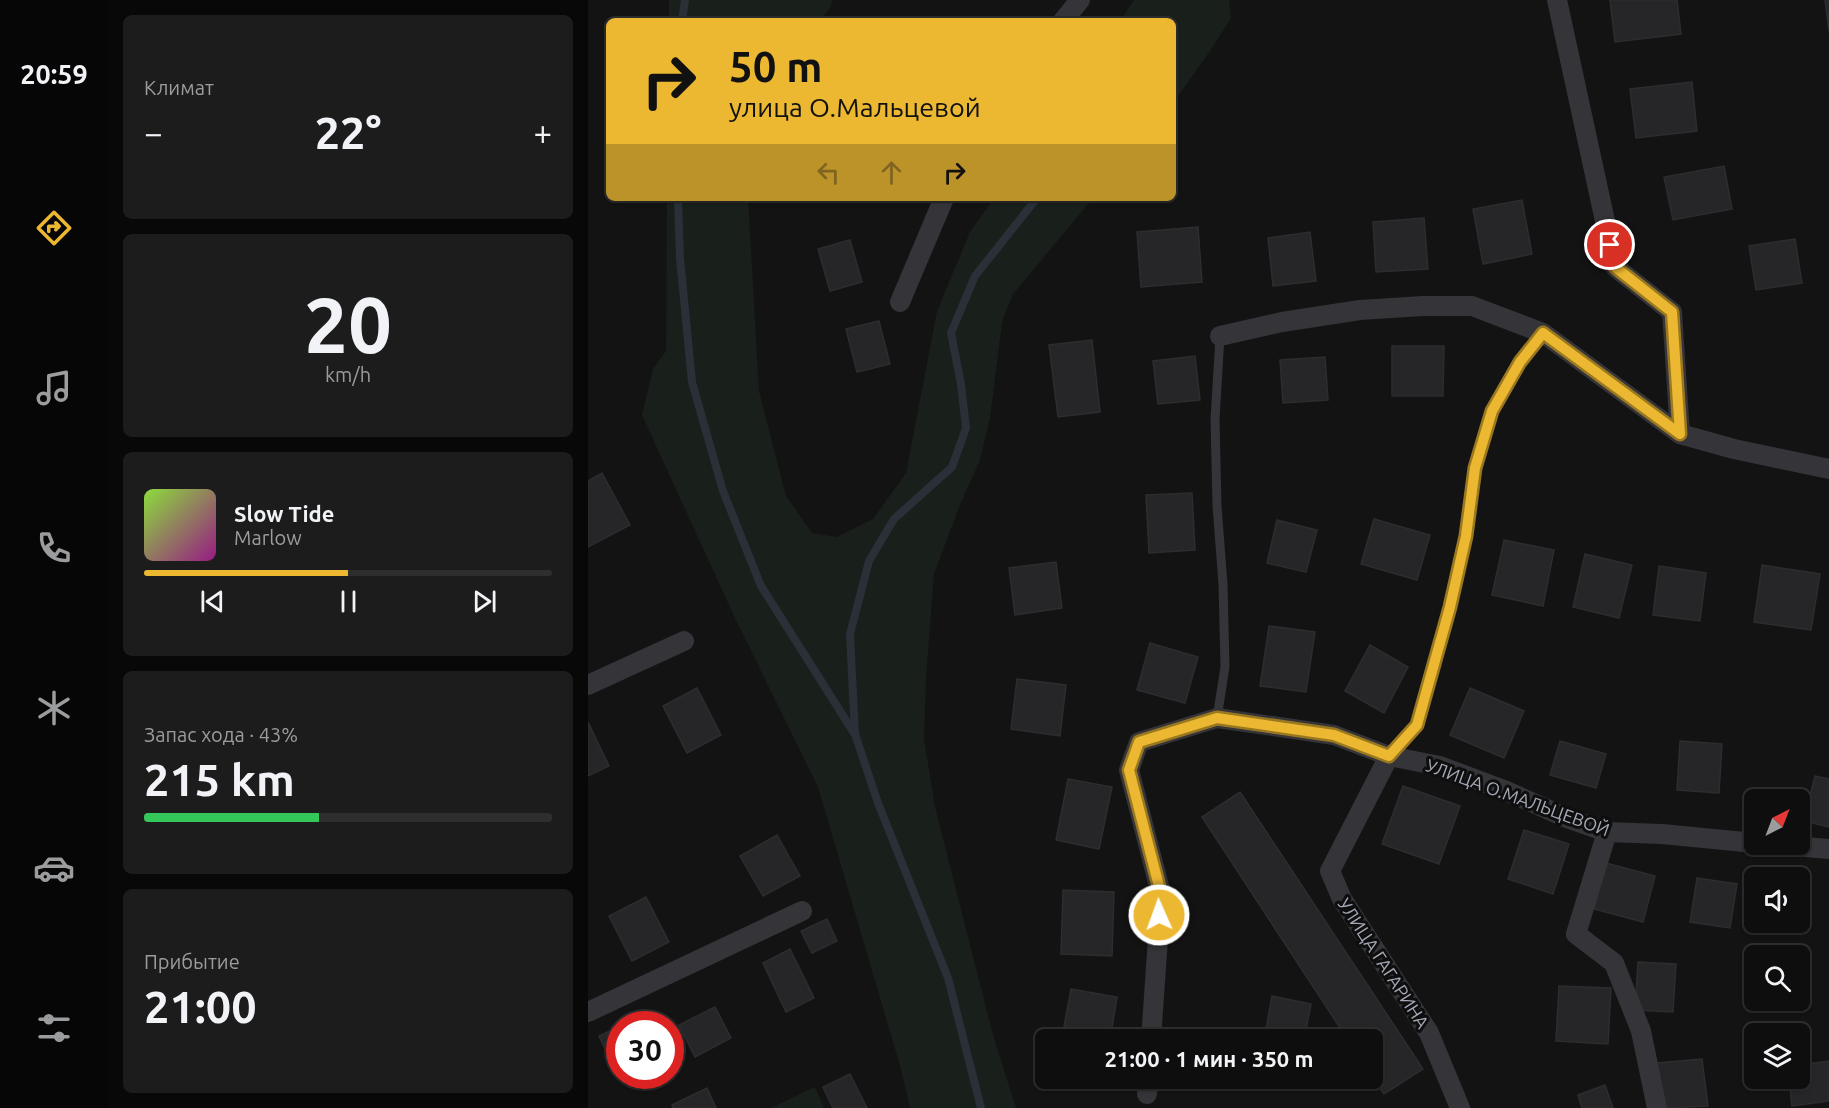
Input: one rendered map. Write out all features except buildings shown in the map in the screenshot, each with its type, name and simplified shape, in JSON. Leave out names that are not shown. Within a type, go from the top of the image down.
[{"type":"street","points":[[1065,18],[1080,0]]},
{"type":"street","points":[[1557,0],[1615,267],[1672,312],[1680,434]]},
{"type":"street","points":[[900,302],[943,201]]},
{"type":"street","points":[[1220,336],[1282,322],[1360,310],[1472,306],[1543,333],[1680,434],[1734,449],[1829,469]]},
{"type":"street","points":[[588,685],[684,641]]},
{"type":"street","name":"УЛИЦА О.МАЛЬЦЕВОЙ","points":[[1152,1029],[1161,894],[1129,770],[1139,742],[1217,718],[1334,735],[1389,756],[1440,766],[1607,832],[1662,834],[1744,842]]},
{"type":"street","name":"УЛИЦА ГАГАРИНА","points":[[1389,756],[1330,871],[1342,899],[1430,1033],[1460,1108]]},
{"type":"street","points":[[1607,832],[1576,934],[1614,963],[1641,1031],[1657,1108]]},
{"type":"street","points":[[1810,847],[1829,849]]},
{"type":"street","points":[[588,1012],[802,911]]},
{"type":"lane","points":[[1389,756],[1417,725],[1450,607],[1466,536],[1475,468],[1492,411],[1520,362],[1543,333]]},
{"type":"lane","points":[[1217,718],[1225,666],[1215,419],[1220,336]]},
{"type":"shaded area","points":[[669,0],[833,0],[822,18],[669,18]]},
{"type":"shaded area","points":[[1134,0],[1229,0],[1231,18],[1176,99],[1176,18],[1122,18]]},
{"type":"shaded area","points":[[667,201],[748,201],[759,391],[786,496],[812,533],[837,537],[873,519],[906,473],[937,311],[970,232],[992,201],[1090,201],[1013,294],[1002,322],[990,418],[980,460],[959,507],[934,574],[924,739],[935,807],[993,1035],[1016,1108],[910,1108],[901,1069],[818,787],[734,616],[642,415],[653,369],[666,351]]},
{"type":"shaded area","points":[[815,1087],[824,1108],[771,1108]]},
{"type":"waterway","points":[[682,18],[685,0]]},
{"type":"waterway","points":[[678,201],[680,258],[692,382],[723,491],[761,586],[854,733]]},
{"type":"waterway","points":[[981,1108],[948,978],[878,803],[855,734],[850,634],[869,561],[894,519],[952,467],[966,428],[961,384],[951,333],[975,276],[1035,201]]},
{"type":"route","points":[[1159,915],[1161,894],[1129,770],[1139,742],[1217,718],[1334,735],[1389,756],[1417,725],[1450,607],[1466,536],[1475,468],[1492,411],[1520,362],[1543,333],[1680,434],[1672,312],[1615,267],[1610,245]]}]
